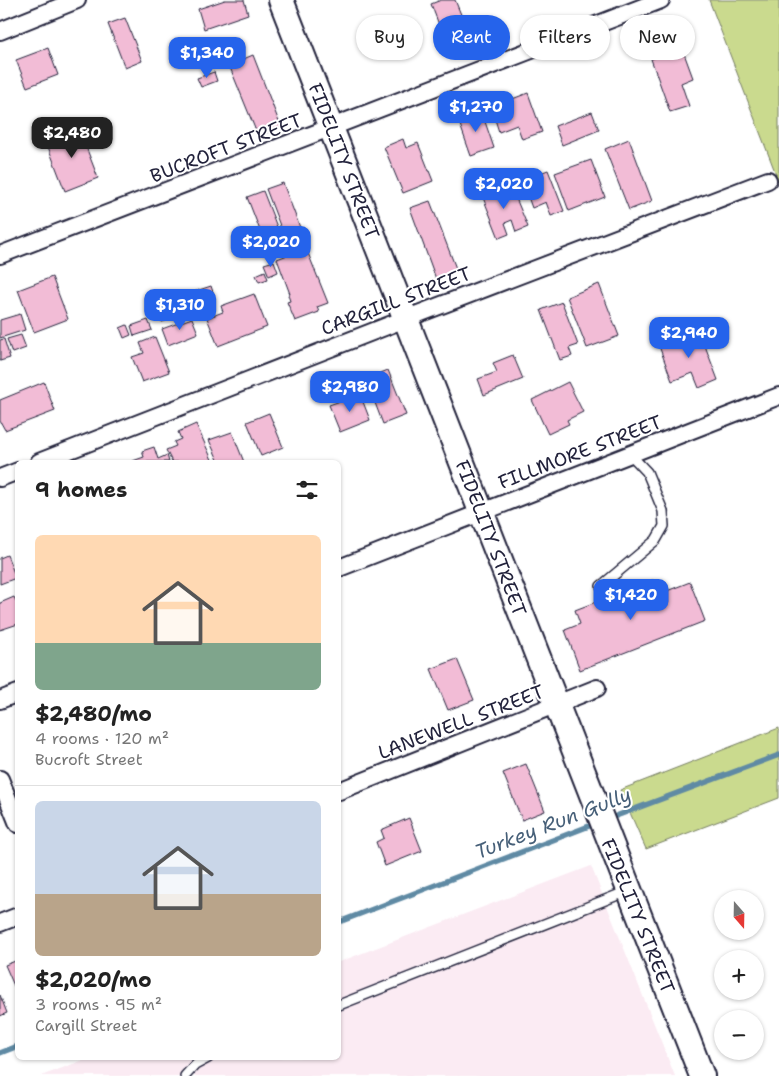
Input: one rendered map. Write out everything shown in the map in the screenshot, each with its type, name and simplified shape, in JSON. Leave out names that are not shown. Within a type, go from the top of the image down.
[{"type":"main road","name":"FIDELITY STREET","points":[[281,0],[578,764],[702,1076]]},
{"type":"street","points":[[0,31],[77,0]]},
{"type":"street","name":"BUCROFT STREET","points":[[0,255],[661,0]]},
{"type":"street","name":"CARGILL STREET","points":[[43,460],[768,180]]},
{"type":"street","name":"FILLMORE STREET","points":[[341,567],[779,396]]},
{"type":"street","points":[[0,478],[15,472]]},
{"type":"street","name":"LANEWELL STREET","points":[[341,790],[598,688]]},
{"type":"street","points":[[0,700],[15,694]]},
{"type":"street","points":[[0,779],[15,816]]},
{"type":"street","points":[[0,923],[15,917]]},
{"type":"lane","points":[[601,586],[656,540],[664,526],[663,511],[647,472],[630,454]]},
{"type":"lane","points":[[341,1004],[625,884]]},
{"type":"lane","points":[[185,1076],[195,1065],[204,1060]]},
{"type":"shaded area","points":[[591,866],[675,1076],[41,1076],[84,1060],[341,1060],[341,961]]},
{"type":"green space","points":[[709,0],[779,0],[779,182]]},
{"type":"green space","points":[[779,728],[779,798],[646,849],[620,790]]},
{"type":"building","points":[[225,0],[244,0],[248,14],[204,29],[198,9]]},
{"type":"building","points":[[441,0],[455,0],[461,15],[435,15],[431,4]]},
{"type":"building","points":[[125,18],[142,61],[125,68],[108,24]]},
{"type":"building","points":[[48,48],[58,75],[27,87],[16,60]]},
{"type":"building","points":[[253,55],[281,127],[258,136],[229,65]]},
{"type":"building","points":[[651,60],[686,60],[693,78],[681,83],[689,106],[670,112]]},
{"type":"building","points":[[214,72],[217,81],[201,87],[197,78]]},
{"type":"building","points":[[528,93],[542,132],[522,139],[517,125],[499,132],[493,113],[509,107],[507,101]]},
{"type":"building","points":[[481,110],[494,148],[471,156],[458,119]]},
{"type":"building","points":[[592,112],[599,130],[562,145],[555,126]]},
{"type":"building","points":[[78,126],[98,178],[65,191],[45,139]]},
{"type":"building","points":[[403,139],[406,148],[418,143],[433,181],[403,193],[384,147]]},
{"type":"building","points":[[629,139],[652,201],[629,210],[605,149]]},
{"type":"building","points":[[591,160],[605,197],[569,211],[555,173]]},
{"type":"building","points":[[548,170],[564,211],[551,216],[546,202],[532,208],[522,180]]},
{"type":"building","points":[[283,183],[304,238],[287,244],[266,189]]},
{"type":"building","points":[[510,184],[528,227],[516,232],[512,220],[505,223],[509,234],[499,238],[482,195]]},
{"type":"building","points":[[263,191],[284,245],[268,251],[247,197]]},
{"type":"building","points":[[430,201],[457,271],[436,279],[410,208]]},
{"type":"building","points":[[306,248],[328,303],[317,307],[319,312],[295,321],[287,302],[290,301],[288,295],[290,294],[277,259]]},
{"type":"building","points":[[274,261],[278,272],[269,276],[264,264]]},
{"type":"building","points":[[265,271],[268,279],[259,282],[256,275]]},
{"type":"building","points":[[52,277],[68,319],[34,332],[18,290]]},
{"type":"building","points":[[599,284],[619,336],[587,348],[567,297]]},
{"type":"building","points":[[211,286],[214,295],[200,301],[196,291]]},
{"type":"building","points":[[254,294],[267,327],[218,346],[207,318],[223,312],[221,306]]},
{"type":"building","points":[[562,302],[578,345],[569,348],[572,356],[560,360],[541,310]]},
{"type":"building","points":[[176,308],[179,316],[162,322],[159,314]]},
{"type":"building","points":[[20,314],[25,330],[0,338],[0,320]]},
{"type":"building","points":[[192,318],[198,333],[168,345],[162,329]]},
{"type":"building","points":[[148,320],[152,330],[134,336],[131,326]]},
{"type":"building","points":[[127,325],[131,335],[124,338],[120,328]]},
{"type":"building","points":[[699,330],[718,380],[699,388],[693,373],[672,381],[659,346]]},
{"type":"building","points":[[21,335],[26,348],[12,353],[7,339]]},
{"type":"building","points":[[155,337],[169,372],[142,382],[132,357],[144,353],[140,343]]},
{"type":"building","points":[[4,339],[10,358],[0,361],[0,340]]},
{"type":"building","points":[[513,355],[523,379],[484,395],[478,379],[497,372],[493,363]]},
{"type":"building","points":[[388,370],[406,415],[383,424],[366,379]]},
{"type":"building","points":[[44,382],[55,411],[5,430],[0,421],[0,400]]},
{"type":"building","points":[[568,382],[583,412],[567,420],[569,424],[548,434],[532,400]]},
{"type":"building","points":[[360,394],[370,420],[340,432],[329,405]]},
{"type":"building","points":[[269,413],[283,447],[261,456],[247,422]]},
{"type":"building","points":[[196,424],[212,460],[171,460],[166,450],[176,446],[174,442],[181,439],[178,432]]},
{"type":"building","points":[[232,432],[243,460],[218,460],[209,440]]},
{"type":"building","points":[[154,447],[158,459],[167,455],[168,460],[136,460],[144,457],[142,451]]},
{"type":"building","points":[[7,555],[15,578],[0,584],[0,558]]},
{"type":"building","points":[[653,580],[659,594],[690,582],[705,621],[580,670],[565,630],[580,624],[575,610]]},
{"type":"building","points":[[14,597],[15,599],[15,625],[0,630],[0,603]]},
{"type":"building","points":[[457,659],[474,700],[448,710],[431,669]]},
{"type":"building","points":[[526,764],[545,811],[522,820],[503,773]]},
{"type":"building","points":[[409,818],[422,851],[385,866],[376,842],[384,838],[381,830]]},
{"type":"building","points":[[15,961],[15,988],[5,965]]},
{"type":"building","points":[[0,995],[7,1013],[0,1016]]},
{"type":"waterway","name":"Turkey Run Gully","points":[[608,819],[779,755]]},
{"type":"waterway","name":"Turkey Run Gully","points":[[341,921],[597,823]]},
{"type":"waterway","name":"Turkey Run Gully","points":[[0,1053],[15,1047]]}]
